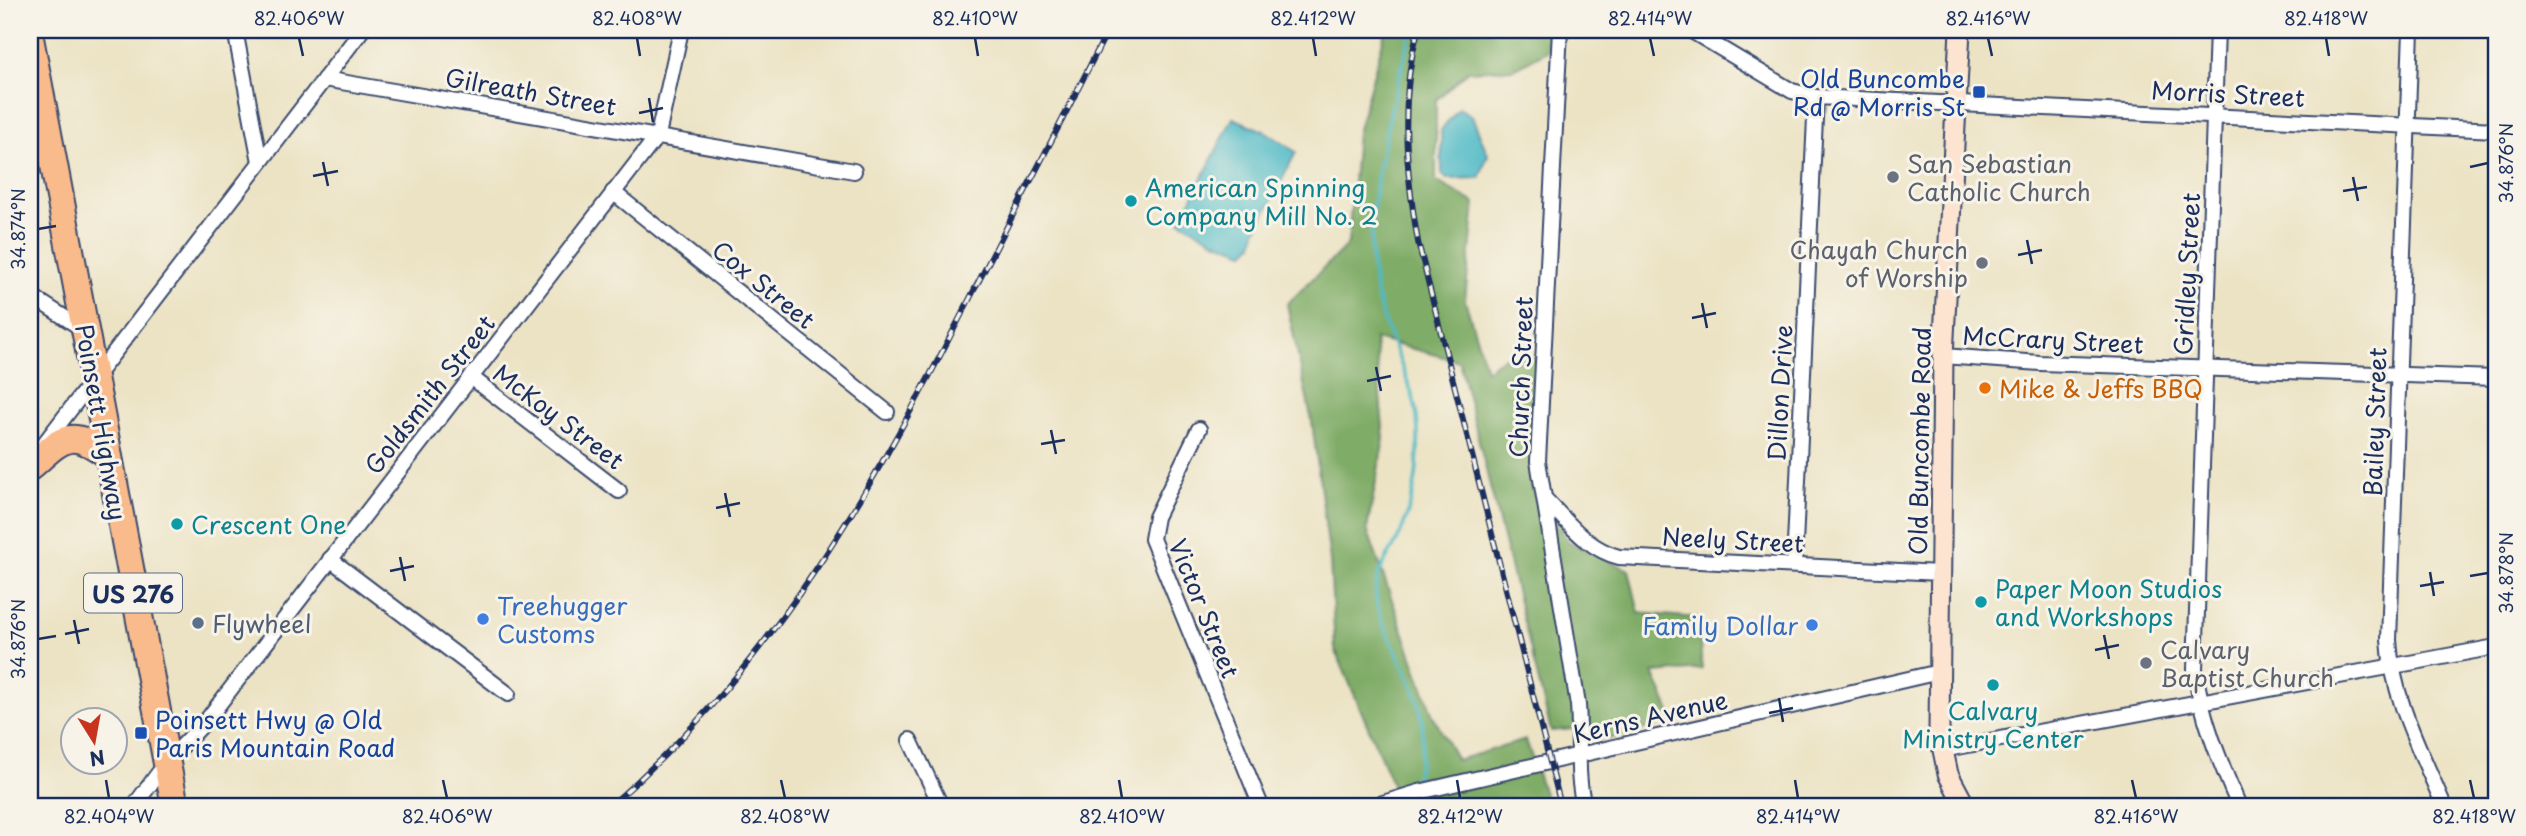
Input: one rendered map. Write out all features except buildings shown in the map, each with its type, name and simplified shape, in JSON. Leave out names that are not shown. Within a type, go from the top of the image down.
[{"type":"highway","name":"Poinsett Highway","points":[[30,38],[175,806]]},
{"type":"highway","points":[[30,465],[58,441],[70,436],[91,442],[108,455]]},
{"type":"street","points":[[235,30],[260,162]]},
{"type":"street","points":[[30,465],[362,30]]},
{"type":"street","name":"Goldsmith Street","points":[[134,806],[166,763],[206,721],[658,135],[681,30]]},
{"type":"street","name":"Church Street","points":[[1560,30],[1538,439],[1548,533],[1578,705],[1576,774],[1584,806]]},
{"type":"street","name":"Morris Street","points":[[1690,30],[1792,91],[1816,97],[2496,130]]},
{"type":"street","name":"Old Buncombe Road","points":[[1960,30],[1943,356],[1939,672],[1941,750],[1948,774],[1965,806]]},
{"type":"street","name":"Gridley Street","points":[[2217,30],[2216,115],[2194,631],[2195,669],[2201,702],[2239,806]]},
{"type":"street","name":"Bailey Street","points":[[2411,30],[2390,667],[2444,806]]},
{"type":"street","name":"Gilreath Street","points":[[324,79],[854,171]]},
{"type":"street","name":"Dillon Drive","points":[[1794,565],[1816,97]]},
{"type":"street","name":"Cox Street","points":[[613,192],[887,412]]},
{"type":"street","points":[[30,295],[86,331]]},
{"type":"street","name":"McCrary Street","points":[[1943,356],[2039,363],[2496,377]]},
{"type":"street","name":"McKoy Street","points":[[471,377],[619,491]]},
{"type":"street","name":"Victor Street","points":[[1199,429],[1156,517],[1152,539],[1261,806]]},
{"type":"street","name":"Neely Street","points":[[1546,500],[1585,540],[1606,554],[1940,573]]},
{"type":"street","points":[[330,559],[508,694]]},
{"type":"street","points":[[1941,750],[2496,648]]},
{"type":"street","name":"Kerns Avenue","points":[[1373,806],[1939,672]]},
{"type":"street","points":[[910,740],[941,806]]},
{"type":"green space","points":[[1386,30],[1548,30],[1547,51],[1514,69],[1468,71],[1436,100],[1436,181],[1475,203],[1465,300],[1486,370],[1505,357],[1538,357],[1532,490],[1569,542],[1629,570],[1639,613],[1698,618],[1702,669],[1653,673],[1674,721],[1605,740],[1585,728],[1551,731],[1459,361],[1375,339],[1384,439],[1367,529],[1433,716],[1457,760],[1526,740],[1548,806],[1397,806],[1391,781],[1335,649],[1330,561],[1312,422],[1287,304],[1348,244],[1357,133]]},
{"type":"water","points":[[1459,108],[1472,116],[1488,155],[1479,178],[1447,179],[1442,174],[1441,130]]},
{"type":"water","points":[[1233,118],[1266,132],[1296,152],[1256,231],[1253,244],[1245,252],[1215,241],[1180,221]]},
{"type":"waterway","points":[[1411,30],[1377,177],[1371,236],[1372,265],[1378,299],[1413,397],[1417,422],[1418,457],[1412,499],[1401,532],[1381,570],[1376,586],[1382,621],[1410,681],[1420,710],[1423,741],[1415,781]]},
{"type":"waterway","points":[[1420,799],[1424,806]]},
{"type":"railway","points":[[610,806],[669,751],[722,694],[770,634],[814,572],[855,508],[931,373],[1108,30]]},
{"type":"railway","points":[[1418,30],[1406,109],[1410,189],[1418,242],[1561,806]]},
{"type":"place","name":"Old Buncombe Rd @ Morris St","points":[[1979,92]]},
{"type":"place","name":"San Sebastian Catholic Church","points":[[1893,177]]},
{"type":"place","name":"American Spinning Company Mill No. 2","points":[[1131,201]]},
{"type":"place","name":"Chayah Church of Worship","points":[[1982,263]]},
{"type":"place","name":"Mike & Jeffs BBQ","points":[[1985,388]]},
{"type":"place","name":"Crescent One","points":[[177,524]]},
{"type":"place","name":"Paper Moon Studios and Workshops","points":[[1981,602]]},
{"type":"place","name":"Treehugger Customs","points":[[483,619]]},
{"type":"place","name":"Flywheel","points":[[198,623]]},
{"type":"place","name":"Family Dollar","points":[[1812,625]]},
{"type":"place","name":"Calvary Baptist Church","points":[[2146,663]]},
{"type":"place","name":"Calvary Ministry Center","points":[[1993,685]]},
{"type":"place","name":"Poinsett Hwy @ Old Paris Mountain Road","points":[[141,733]]}]
